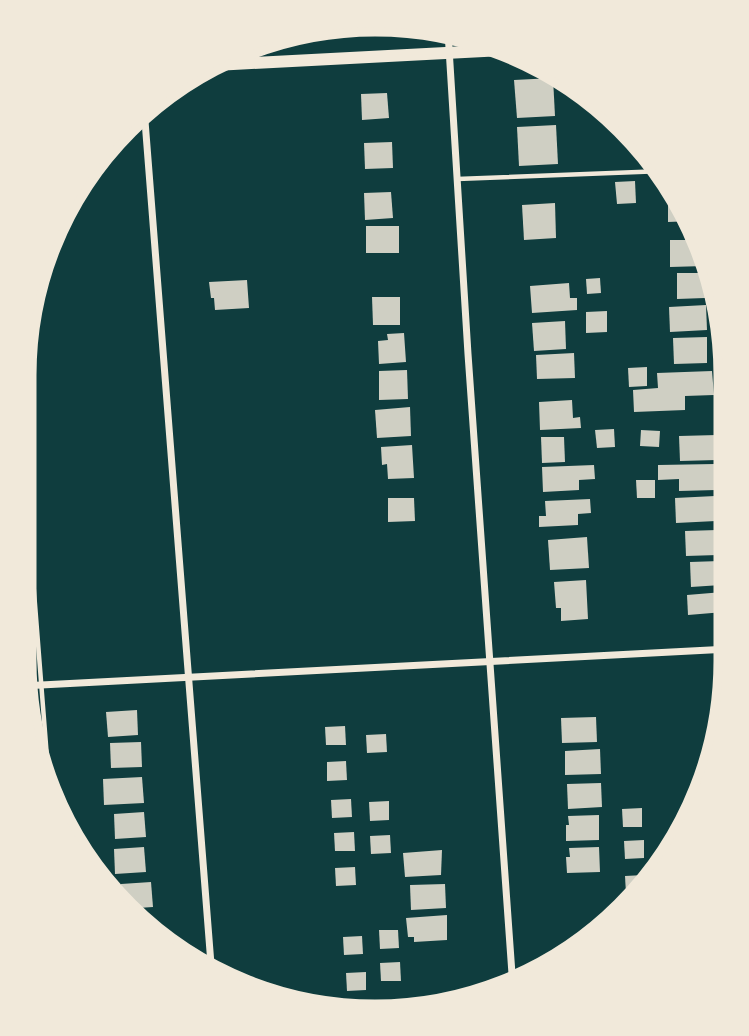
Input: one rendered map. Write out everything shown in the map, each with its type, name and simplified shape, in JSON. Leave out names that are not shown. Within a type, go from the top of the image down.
[{"type":"street","points":[[449,40],[512,975]]},
{"type":"street","points":[[229,64],[487,51]]},
{"type":"street","points":[[145,120],[211,963]]},
{"type":"street","points":[[32,686],[718,650]]},
{"type":"lane","points":[[457,179],[651,172]]},
{"type":"lane","points":[[32,554],[48,766]]},
{"type":"building","points":[[548,78],[553,82],[555,116],[517,118],[514,80]]},
{"type":"building","points":[[387,93],[389,118],[362,120],[361,94]]},
{"type":"building","points":[[556,125],[558,164],[519,166],[517,127]]},
{"type":"building","points":[[392,142],[393,168],[365,169],[364,143]]},
{"type":"building","points":[[635,181],[636,203],[617,204],[615,182]]},
{"type":"building","points":[[391,192],[393,218],[365,220],[364,193]]},
{"type":"building","points":[[668,197],[681,221],[668,222]]},
{"type":"building","points":[[555,203],[556,238],[524,240],[522,205]]},
{"type":"building","points":[[366,226],[399,226],[399,253],[366,253]]},
{"type":"building","points":[[670,240],[690,240],[700,266],[670,267]]},
{"type":"building","points":[[677,273],[702,273],[705,298],[677,299]]},
{"type":"building","points":[[600,278],[601,293],[587,294],[586,279]]},
{"type":"building","points":[[247,280],[249,308],[215,310],[209,282]]},
{"type":"building","points":[[569,283],[570,298],[577,298],[577,310],[532,313],[530,286]]},
{"type":"building","points":[[372,297],[400,297],[400,325],[373,325]]},
{"type":"building","points":[[706,305],[707,330],[670,332],[669,307]]},
{"type":"building","points":[[607,311],[607,332],[586,333],[586,312]]},
{"type":"building","points":[[565,321],[566,349],[534,351],[532,323]]},
{"type":"building","points":[[404,333],[406,362],[379,364],[378,341],[388,340],[387,334]]},
{"type":"building","points":[[707,337],[707,363],[674,364],[673,338]]},
{"type":"building","points":[[574,353],[575,378],[537,379],[536,355]]},
{"type":"building","points":[[647,367],[647,386],[629,387],[628,368]]},
{"type":"building","points":[[407,370],[408,399],[379,400],[379,371]]},
{"type":"building","points":[[712,371],[714,395],[685,396],[685,410],[634,412],[633,390],[658,388],[657,373]]},
{"type":"building","points":[[572,400],[573,418],[580,417],[581,428],[540,430],[539,402]]},
{"type":"building","points":[[410,407],[411,436],[377,438],[375,410]]},
{"type":"building","points":[[614,429],[615,447],[597,448],[595,430]]},
{"type":"building","points":[[641,430],[660,431],[659,447],[640,446]]},
{"type":"building","points":[[717,435],[717,460],[680,461],[679,436]]},
{"type":"building","points":[[541,437],[564,437],[565,462],[542,463]]},
{"type":"building","points":[[412,445],[414,478],[388,479],[387,464],[382,465],[381,447]]},
{"type":"building","points":[[715,464],[716,490],[679,491],[679,479],[658,480],[658,465]]},
{"type":"building","points":[[594,465],[595,479],[579,480],[579,490],[543,492],[542,467]]},
{"type":"building","points":[[636,480],[655,480],[655,498],[637,498]]},
{"type":"building","points":[[715,496],[716,521],[676,523],[675,498]]},
{"type":"building","points":[[388,498],[414,498],[415,521],[388,522]]},
{"type":"building","points":[[590,499],[591,513],[578,514],[578,525],[539,527],[539,516],[546,516],[545,501]]},
{"type":"building","points":[[717,530],[718,555],[686,556],[685,531]]},
{"type":"building","points":[[587,537],[589,568],[550,570],[548,540]]},
{"type":"building","points":[[718,561],[718,585],[691,587],[690,562]]},
{"type":"building","points":[[586,580],[588,619],[561,621],[561,608],[556,608],[554,582]]},
{"type":"building","points":[[718,592],[718,612],[688,615],[687,595]]},
{"type":"building","points":[[137,710],[138,735],[108,737],[106,712]]},
{"type":"building","points":[[596,717],[597,742],[562,743],[561,718]]},
{"type":"building","points":[[345,726],[346,745],[326,745],[325,727]]},
{"type":"building","points":[[386,734],[387,752],[367,753],[366,735]]},
{"type":"building","points":[[141,742],[142,767],[111,768],[110,743]]},
{"type":"building","points":[[600,749],[601,774],[565,775],[565,751]]},
{"type":"building","points":[[346,761],[347,780],[327,781],[327,762]]},
{"type":"building","points":[[142,777],[144,803],[104,805],[103,779]]},
{"type":"building","points":[[601,783],[602,807],[568,809],[567,784]]},
{"type":"building","points":[[351,799],[352,817],[332,818],[331,800]]},
{"type":"building","points":[[389,801],[389,820],[370,821],[369,802]]},
{"type":"building","points":[[642,808],[642,827],[623,827],[622,809]]},
{"type":"building","points":[[144,812],[146,837],[115,839],[114,814]]},
{"type":"building","points":[[599,815],[599,840],[566,841],[568,816]]},
{"type":"building","points":[[354,832],[355,851],[335,851],[334,833]]},
{"type":"building","points":[[390,835],[391,853],[371,854],[370,836]]},
{"type":"building","points":[[644,840],[644,858],[625,859],[624,841]]},
{"type":"building","points":[[144,847],[146,872],[115,874],[114,849]]},
{"type":"building","points":[[599,847],[600,872],[567,873],[566,857],[570,857],[569,848]]},
{"type":"building","points":[[442,850],[441,875],[405,877],[403,853]]},
{"type":"building","points":[[355,867],[356,885],[336,886],[335,868]]},
{"type":"building","points":[[643,875],[626,894],[626,894],[625,876]]},
{"type":"building","points":[[151,882],[153,907],[136,908],[122,893],[121,884]]},
{"type":"building","points":[[445,884],[446,908],[411,910],[410,885]]},
{"type":"building","points":[[447,915],[447,940],[414,942],[414,937],[408,937],[406,918]]},
{"type":"building","points":[[379,930],[398,930],[399,948],[380,949]]},
{"type":"building","points":[[362,936],[363,954],[344,955],[343,937]]},
{"type":"building","points":[[400,962],[401,981],[381,981],[380,963]]},
{"type":"building","points":[[366,972],[366,990],[347,991],[346,973]]}]
